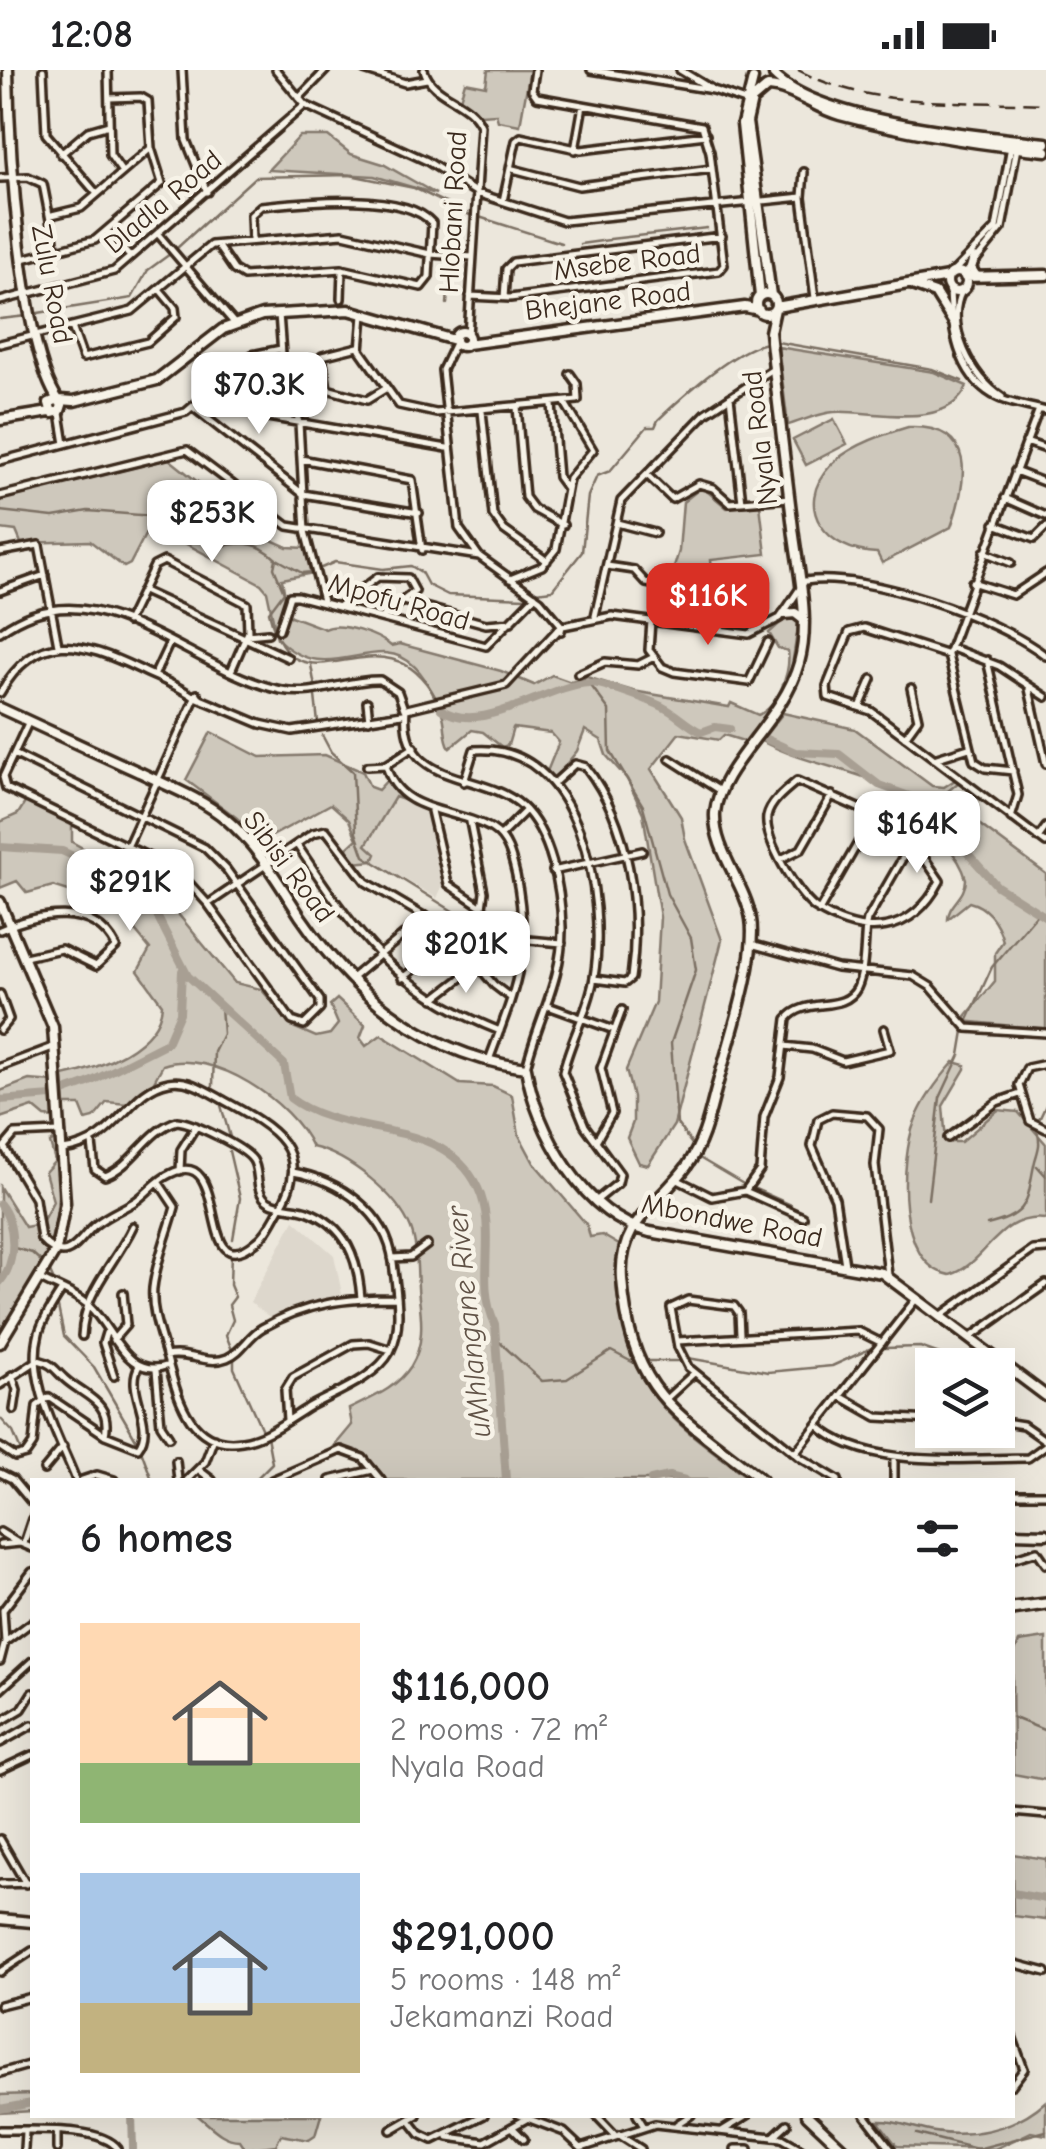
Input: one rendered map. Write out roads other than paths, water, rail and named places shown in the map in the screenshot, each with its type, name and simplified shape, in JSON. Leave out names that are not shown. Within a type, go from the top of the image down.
[{"type":"street","name":"Zulu Road","points":[[8,70],[4,114],[10,176],[28,294],[65,444]]},
{"type":"street","points":[[43,70],[45,131],[96,194]]},
{"type":"street","points":[[108,70],[110,156],[122,172]]},
{"type":"street","points":[[182,70],[186,140],[207,192]]},
{"type":"street","points":[[276,70],[305,105],[427,161],[477,193],[574,222],[754,199],[802,197]]},
{"type":"street","points":[[299,98],[326,70]]},
{"type":"street","points":[[364,70],[405,83],[427,78],[424,70]]},
{"type":"street","points":[[535,70],[532,90],[537,97],[696,123],[707,135]]},
{"type":"street","points":[[590,70],[712,90],[748,102]]},
{"type":"street","points":[[680,70],[712,90]]},
{"type":"street","points":[[748,102],[767,88],[772,72],[829,105],[1046,151]]},
{"type":"street","points":[[689,86],[691,74]]},
{"type":"street","points":[[753,74],[758,86],[859,120],[1014,144],[1046,143]]},
{"type":"street","points":[[753,74],[747,122],[760,311],[791,301],[926,283],[950,275],[985,244]]},
{"type":"street","name":"Hlobani Road","points":[[427,78],[435,89],[466,105],[480,122],[467,322],[442,365],[456,519],[479,556]]},
{"type":"street","points":[[23,259],[89,243],[160,185],[162,178],[151,148],[147,99],[109,98]]},
{"type":"street","name":"Dladla Road","points":[[0,301],[108,273],[305,105]]},
{"type":"street","points":[[575,150],[583,105]]},
{"type":"street","points":[[61,154],[92,129],[110,125]]},
{"type":"street","points":[[502,201],[513,169],[516,141],[521,136],[575,150],[707,135]]},
{"type":"street","name":"Msebe Road","points":[[470,296],[504,298],[721,270],[722,236],[707,135]]},
{"type":"street","points":[[1010,400],[988,386],[966,356],[957,304],[974,258],[996,228],[1004,206],[1014,144]]},
{"type":"street","points":[[52,215],[76,210],[151,148]]},
{"type":"street","points":[[513,169],[579,186],[712,168]]},
{"type":"street","points":[[804,172],[802,197],[815,298]]},
{"type":"street","points":[[0,178],[10,176],[44,184],[56,251]]},
{"type":"street","points":[[216,244],[234,270],[244,276],[342,269],[421,287],[429,277],[429,218],[348,198],[257,207],[251,215],[252,241]]},
{"type":"street","points":[[754,199],[775,308]]},
{"type":"street","points":[[108,231],[130,258]]},
{"type":"street","points":[[157,234],[234,323]]},
{"type":"street","points":[[0,344],[132,311],[216,244],[343,234],[430,254],[472,257]]},
{"type":"street","points":[[504,298],[506,269],[513,262],[722,236]]},
{"type":"street","points":[[974,258],[971,268],[980,277]]},
{"type":"street","points":[[340,299],[342,269]]},
{"type":"street","points":[[926,283],[949,288],[980,277],[1046,274]]},
{"type":"street","points":[[950,275],[964,282]]},
{"type":"street","points":[[950,275],[953,322],[967,367],[992,395],[1043,410],[1026,442],[949,652],[970,748],[980,766],[1012,771]]},
{"type":"street","points":[[907,285],[935,293],[953,322]]},
{"type":"street","points":[[72,327],[83,358],[148,342],[177,314],[158,289]]},
{"type":"street","points":[[759,298],[772,296],[791,301]]},
{"type":"street","name":"Bhejane Road","points":[[55,406],[165,376],[234,323],[279,314],[329,309],[363,312],[460,340],[745,306],[759,298]]},
{"type":"street","name":"Bhejane Road","points":[[745,306],[760,311]]},
{"type":"street","name":"Nyala Road","points":[[720,790],[784,702],[799,662],[804,620],[770,332],[775,308]]},
{"type":"street","name":"Nyala Road","points":[[760,311],[770,332]]},
{"type":"street","points":[[363,312],[358,347],[399,405],[446,412],[578,400],[578,384],[570,374]]},
{"type":"street","points":[[279,314],[282,349],[300,423],[305,531],[322,601]]},
{"type":"street","points":[[358,347],[323,354],[320,363],[327,389],[367,400],[385,389]]},
{"type":"street","points":[[0,460],[194,408],[252,355],[282,349]]},
{"type":"street","points":[[595,616],[597,589],[607,566],[620,502],[706,413],[774,368]]},
{"type":"street","points":[[218,384],[259,415],[448,448]]},
{"type":"street","points":[[730,397],[742,502]]},
{"type":"street","points":[[510,578],[547,562],[559,544],[572,471],[592,453],[593,446],[564,402]]},
{"type":"street","points":[[552,404],[558,477],[566,488]]},
{"type":"street","points":[[0,420],[55,406]]},
{"type":"street","points":[[518,407],[527,502],[563,525]]},
{"type":"street","points":[[194,408],[302,494],[418,513]]},
{"type":"street","points":[[482,410],[493,515],[504,530],[547,562]]},
{"type":"street","points":[[1026,442],[1046,449]]},
{"type":"street","points":[[0,496],[187,450],[282,522],[305,531],[479,556],[535,596],[562,628]]},
{"type":"street","points":[[301,459],[410,478],[416,486],[422,550]]},
{"type":"street","points":[[1015,471],[1046,483]]},
{"type":"street","points":[[647,475],[672,499],[704,484],[726,502],[789,498]]},
{"type":"street","points":[[1005,498],[1046,516]]},
{"type":"street","points":[[617,522],[654,533]]},
{"type":"street","points":[[995,524],[1034,539],[1045,529]]},
{"type":"street","points":[[0,552],[37,544],[58,646]]},
{"type":"street","points":[[984,552],[1011,563]]},
{"type":"street","points":[[127,622],[156,563],[164,561],[242,599],[248,608],[247,637],[232,669]]},
{"type":"street","points":[[607,566],[634,570],[646,583],[664,586]]},
{"type":"street","points":[[972,582],[1013,595],[1046,574]]},
{"type":"street","points":[[339,606],[383,575],[408,578],[415,591],[380,618]]},
{"type":"street","points":[[0,591],[46,576]]},
{"type":"street","points":[[0,693],[25,661],[58,646],[100,651],[197,698],[260,724],[292,731],[368,720],[506,685],[551,636],[595,616],[743,635],[766,628],[784,614],[800,585],[823,579],[853,579],[1009,630],[1046,656]]},
{"type":"street","points":[[142,590],[288,658]]},
{"type":"street","name":"Mpofu Road","points":[[279,630],[290,596],[322,601],[482,646],[492,644],[535,596]]},
{"type":"street","points":[[402,601],[486,624],[512,622]]},
{"type":"street","points":[[0,632],[52,609],[92,609],[274,688],[302,693],[380,680],[398,692],[414,746],[440,772],[501,792],[526,810],[543,836],[553,870],[562,943],[548,1006],[526,1068]]},
{"type":"street","points":[[784,614],[798,614],[804,620]]},
{"type":"street","points":[[650,621],[648,643],[654,657],[668,670],[745,683],[756,675],[768,642]]},
{"type":"street","points":[[1046,697],[987,660],[864,628],[851,630],[826,691],[832,700],[860,706],[905,737],[1046,844]]},
{"type":"street","points":[[247,637],[268,633]]},
{"type":"street","points":[[154,676],[170,642]]},
{"type":"street","points":[[578,674],[604,662],[638,665],[654,657]]},
{"type":"street","points":[[987,660],[1018,799],[1012,818]]},
{"type":"street","points":[[860,706],[872,679]]},
{"type":"street","points":[[905,737],[918,719],[911,688]]},
{"type":"street","points":[[1029,688],[1046,764]]},
{"type":"street","points":[[128,846],[197,698]]},
{"type":"street","points":[[367,702],[368,720]]},
{"type":"street","name":"Sibisi Road","points":[[0,708],[157,781],[225,818],[266,866],[350,980],[404,1024],[464,1056],[526,1068]]},
{"type":"street","points":[[14,754],[205,848],[237,885],[321,1003],[306,1024],[296,1024],[208,904],[178,871],[8,790],[2,780],[28,721]]},
{"type":"street","points":[[367,766],[386,764],[414,746]]},
{"type":"street","points":[[934,760],[970,748]]},
{"type":"street","points":[[464,782],[470,756],[480,749],[524,762],[553,784],[575,817],[588,863],[598,927],[594,979],[564,1076],[596,1141],[620,1177],[597,1200]]},
{"type":"street","points":[[670,759],[720,790],[716,824],[748,908],[751,944],[703,1136],[676,1179],[632,1226],[622,1265],[626,1308],[642,1372],[664,1401],[760,1478]]},
{"type":"street","points":[[386,764],[400,787],[432,811],[500,836],[514,867],[525,941],[511,998],[488,1063]]},
{"type":"street","points":[[553,784],[575,764],[586,767],[611,808],[624,855],[634,914],[631,978],[625,984],[594,979]]},
{"type":"street","points":[[745,1191],[760,1170],[763,1122],[780,1076],[791,1013],[849,997],[860,971],[866,925],[906,851],[916,847],[940,877],[929,902],[905,922],[887,928],[866,925],[819,911],[796,890],[767,824],[774,802],[798,781],[874,815],[819,911]]},
{"type":"street","points":[[782,859],[800,849],[832,796]]},
{"type":"street","points":[[500,836],[526,810]]},
{"type":"street","points":[[432,811],[446,880],[482,907],[504,936],[562,943]]},
{"type":"street","points":[[470,822],[484,892],[482,907]]},
{"type":"street","points":[[1038,838],[1046,826]]},
{"type":"street","points":[[208,904],[296,845],[326,830],[366,882],[456,937],[496,988],[511,998]]},
{"type":"street","points":[[296,845],[376,955],[434,998],[500,1031]]},
{"type":"street","points":[[553,870],[642,852]]},
{"type":"street","points":[[0,902],[50,1014],[56,1046],[65,1212],[56,1250],[0,1344]]},
{"type":"street","points":[[0,930],[43,914],[66,915],[96,926],[116,947],[96,966],[61,950],[24,956]]},
{"type":"street","points":[[350,980],[426,916]]},
{"type":"street","points":[[402,978],[456,937]]},
{"type":"street","points":[[751,944],[860,971],[919,978],[967,1028],[1046,1033]]},
{"type":"street","points":[[434,998],[478,965]]},
{"type":"street","points":[[0,994],[9,1018],[0,1030]]},
{"type":"street","points":[[548,1006],[614,1030]]},
{"type":"street","points":[[596,1141],[612,1114],[601,1072],[622,1010]]},
{"type":"street","points":[[784,1046],[852,1060],[890,1050],[884,1028]]},
{"type":"street","points":[[0,1067],[56,1046]]},
{"type":"street","points":[[1046,1064],[1022,1072],[1020,1094],[1030,1121],[1046,1130]]},
{"type":"street","name":"Mbondwe Road","points":[[526,1068],[552,1144],[597,1200],[632,1226],[888,1276],[1046,1396]]},
{"type":"street","points":[[62,1132],[16,1134],[4,1147],[35,1199],[41,1240],[56,1250],[69,1250],[92,1227],[180,1171],[196,1174],[206,1182],[214,1232],[228,1248],[246,1248],[258,1241],[282,1206],[293,1172],[288,1150],[272,1128],[184,1082],[167,1082],[149,1090],[92,1143],[63,1150]]},
{"type":"street","points":[[948,1138],[997,1102],[1020,1094]]},
{"type":"street","points":[[845,1266],[834,1199],[812,1142],[818,1120],[832,1112],[866,1116],[878,1128],[875,1165],[888,1276]]},
{"type":"street","points":[[92,1143],[94,1169],[108,1176],[167,1124],[181,1121],[252,1158],[262,1195],[282,1206],[319,1216],[342,1236],[356,1256],[361,1298]]},
{"type":"street","points":[[180,1171],[181,1150],[196,1126]]},
{"type":"street","points":[[158,1182],[175,1205],[153,1288],[166,1356],[183,1410],[198,1429],[214,1438],[246,1440],[372,1372],[391,1350],[397,1330],[392,1258],[384,1232],[357,1201],[326,1180],[293,1172]]},
{"type":"street","points":[[676,1179],[712,1198],[745,1191],[803,1216]]},
{"type":"street","points":[[82,1336],[86,1303],[116,1262],[133,1226]]},
{"type":"street","points":[[392,1258],[411,1256],[428,1246]]},
{"type":"street","points":[[942,1315],[1036,1248],[1046,1249]]},
{"type":"street","points":[[40,1279],[86,1303],[106,1333],[139,1366],[156,1370],[169,1365]]},
{"type":"street","points":[[971,1338],[1046,1284]]},
{"type":"street","points":[[62,1290],[40,1330],[38,1360],[44,1398],[78,1478]]},
{"type":"street","points":[[113,1340],[126,1325],[123,1293]]},
{"type":"street","points":[[794,1453],[918,1296]]},
{"type":"street","points":[[166,1356],[183,1354],[221,1360],[236,1353],[268,1325],[323,1301],[396,1298]]},
{"type":"street","points":[[740,1334],[736,1308],[685,1300],[671,1308],[683,1360],[694,1372],[794,1453],[835,1478]]},
{"type":"street","points":[[677,1341],[740,1334],[862,1331],[882,1343]]},
{"type":"street","points":[[106,1333],[103,1343],[114,1376]]},
{"type":"street","points":[[287,1420],[285,1390],[290,1379],[352,1344],[369,1342],[391,1350]]},
{"type":"street","points":[[0,1385],[38,1360],[53,1365],[68,1382],[97,1400],[107,1418],[105,1435]]},
{"type":"street","points":[[44,1398],[59,1401],[105,1435],[135,1448],[144,1441],[134,1376],[139,1366]]},
{"type":"street","points":[[156,1370],[161,1425],[169,1437]]},
{"type":"street","points":[[664,1401],[694,1372]]},
{"type":"street","points":[[12,1374],[17,1390],[14,1410]]},
{"type":"street","points":[[840,1396],[877,1418],[915,1419]]},
{"type":"street","points":[[0,1447],[20,1457],[29,1452],[37,1406],[44,1398]]},
{"type":"street","points":[[818,1424],[861,1451],[894,1456],[1028,1458],[1046,1443],[1023,1424],[1015,1423]]},
{"type":"street","points":[[190,1478],[200,1470],[214,1438]]},
{"type":"street","points":[[44,1470],[63,1448]]},
{"type":"street","points":[[277,1478],[341,1450],[358,1454],[380,1478]]},
{"type":"street","points":[[894,1456],[894,1478]]},
{"type":"street","points":[[176,1461],[178,1478]]},
{"type":"street","points":[[200,1470],[210,1478]]},
{"type":"street","points":[[339,1478],[374,1470]]},
{"type":"street","points":[[0,1472],[12,1478],[30,1500]]},
{"type":"street","points":[[1015,1494],[1046,1494]]},
{"type":"street","points":[[21,1543],[30,1525]]},
{"type":"street","points":[[0,1532],[30,1547]]},
{"type":"street","points":[[1015,1533],[1042,1533],[1037,1551]]},
{"type":"street","points":[[0,1546],[21,1543]]},
{"type":"street","points":[[1015,1558],[1037,1551]]},
{"type":"street","points":[[1037,1551],[1046,1564]]},
{"type":"street","points":[[0,1661],[5,1642],[3,1610],[30,1575]]},
{"type":"street","points":[[1015,1608],[1046,1604]]},
{"type":"street","points":[[5,1642],[30,1623]]},
{"type":"street","points":[[0,1690],[30,1664]]},
{"type":"street","points":[[0,1722],[17,1713],[30,1696]]},
{"type":"street","points":[[0,1743],[30,1725]]},
{"type":"street","points":[[0,1770],[30,1757]]},
{"type":"street","points":[[1015,1812],[1046,1815]]},
{"type":"street","points":[[0,1840],[29,1884]]},
{"type":"street","points":[[0,1884],[29,1884]]},
{"type":"street","points":[[0,1920],[30,1922]]},
{"type":"street","points":[[0,1972],[30,1952]]},
{"type":"street","points":[[1015,1964],[1046,1972]]},
{"type":"street","points":[[0,2005],[30,1998]]},
{"type":"street","points":[[1015,2045],[1024,2069],[1015,2081]]},
{"type":"street","points":[[0,2073],[30,2065]]},
{"type":"street","points":[[392,2130],[412,2118]]},
{"type":"street","points":[[446,2137],[479,2118]]},
{"type":"street","points":[[408,2120],[427,2139],[485,2142],[528,2118],[564,2132],[582,2148],[643,2125],[773,2136],[792,2141],[801,2149]]},
{"type":"street","points":[[599,2118],[628,2145],[641,2149]]},
{"type":"street","points":[[639,2118],[643,2125]]},
{"type":"street","points":[[674,2126],[686,2118]]},
{"type":"street","points":[[722,2132],[743,2118]]},
{"type":"street","points":[[811,2118],[843,2149]]},
{"type":"street","points":[[867,2118],[892,2149]]},
{"type":"street","points":[[773,2136],[787,2124]]},
{"type":"street","points":[[512,2127],[524,2139]]},
{"type":"street","points":[[0,2130],[106,2136],[118,2149]]},
{"type":"street","points":[[24,2149],[25,2130]]},
{"type":"street","points":[[57,2132],[57,2149]]},
{"type":"street","points":[[735,2149],[748,2149]]},
{"type":"waterway","points":[[177,248],[255,177],[350,175],[414,188],[472,216]]},
{"type":"waterway","points":[[452,250],[456,212]]},
{"type":"waterway","points":[[479,217],[561,243]]},
{"type":"waterway","points":[[610,239],[707,228]]},
{"type":"waterway","points":[[580,244],[609,240]]},
{"type":"waterway","points":[[38,313],[132,298],[148,270],[170,254]]},
{"type":"waterway","points":[[447,304],[451,258]]},
{"type":"waterway","points":[[0,319],[27,316]]},
{"type":"waterway","points":[[777,342],[932,369],[962,381]]},
{"type":"waterway","points":[[536,592],[552,590],[582,552],[588,496],[597,476],[610,471],[647,427],[655,427],[709,375],[766,343]]},
{"type":"waterway","points":[[0,511],[53,517],[88,511],[153,516],[214,548],[239,544],[261,548],[276,559],[274,568],[284,592],[269,612],[282,645],[299,660],[319,664],[390,659],[414,671],[436,698]]},
{"type":"waterway","points":[[277,559],[302,573],[312,572]]},
{"type":"waterway","points":[[319,569],[335,562],[383,569],[411,566],[421,572],[428,585],[448,595],[526,598]]},
{"type":"waterway","points":[[311,665],[315,687]]},
{"type":"waterway","points":[[589,683],[609,710],[610,751],[643,806],[667,894],[691,938],[696,970],[671,1043],[677,1124],[691,1143]]},
{"type":"waterway","points":[[441,709],[457,716],[494,714],[572,686],[595,683],[657,704],[701,732],[715,727],[730,729]]},
{"type":"waterway","points":[[315,696],[318,723]]},
{"type":"waterway","points":[[322,735],[331,752],[353,772],[356,833],[364,856],[464,918],[514,979]]},
{"type":"waterway","points":[[766,739],[795,752],[839,754],[879,785],[920,800],[997,886],[1046,917]]},
{"type":"waterway","name":"uMhlangane River","points":[[0,847],[62,851],[130,882],[149,900],[188,976],[284,1064],[290,1098],[338,1120],[418,1138],[442,1149],[462,1165],[484,1204],[487,1291],[495,1324],[506,1478]]},
{"type":"waterway","points":[[967,1022],[992,967],[1037,914]]},
{"type":"waterway","points":[[0,1100],[52,1096],[88,1083],[167,1043],[180,1013],[182,971]]},
{"type":"waterway","points":[[213,1086],[214,1052],[223,1034],[221,1007]]},
{"type":"waterway","points":[[928,1199],[940,1098],[960,1055],[964,1031]]},
{"type":"waterway","points":[[220,1102],[230,1137]]},
{"type":"waterway","points":[[1038,1122],[1046,1105]]},
{"type":"waterway","points":[[987,1225],[1013,1216],[1025,1203],[1039,1146],[1037,1130]]},
{"type":"waterway","points":[[229,1151],[240,1198],[233,1239]]},
{"type":"waterway","points":[[701,1159],[745,1185]]},
{"type":"waterway","points":[[1037,1166],[1046,1176]]},
{"type":"waterway","points":[[755,1189],[791,1205]]},
{"type":"waterway","points":[[0,1204],[12,1232],[12,1254],[0,1282]]},
{"type":"waterway","points":[[11,1247],[32,1253],[43,1263]]},
{"type":"waterway","points":[[231,1253],[230,1285],[235,1297],[229,1305],[233,1320],[226,1335],[232,1350]]},
{"type":"waterway","points":[[50,1272],[54,1281]]},
{"type":"waterway","points":[[54,1289],[54,1296]]},
{"type":"waterway","points":[[58,1307],[64,1336],[94,1367],[137,1441]]},
{"type":"waterway","points":[[495,1338],[542,1381],[567,1379],[611,1351],[634,1363]]},
{"type":"waterway","points":[[688,1358],[768,1372],[832,1366],[874,1347]]},
{"type":"waterway","points":[[884,1348],[923,1348]]},
{"type":"waterway","points":[[234,1359],[234,1368],[261,1428]]},
{"type":"waterway","points":[[648,1361],[679,1361]]},
{"type":"waterway","points":[[0,1418],[13,1432],[21,1451]]},
{"type":"waterway","points":[[257,1478],[272,1463],[267,1436]]},
{"type":"waterway","points":[[141,1450],[151,1478]]},
{"type":"waterway","name":"uMhlangane River","points":[[660,1478],[677,1478]]},
{"type":"waterway","points":[[1015,1718],[1046,1731]]},
{"type":"waterway","name":"uMhlangane River","points":[[1015,1894],[1046,1899]]},
{"type":"waterway","points":[[0,2109],[30,2103]]},
{"type":"waterway","points":[[132,2118],[133,2149]]},
{"type":"waterway","points":[[917,2134],[977,2149],[1046,2131]]},
{"type":"railway","points":[[798,70],[827,83],[888,97],[1046,104]]}]
